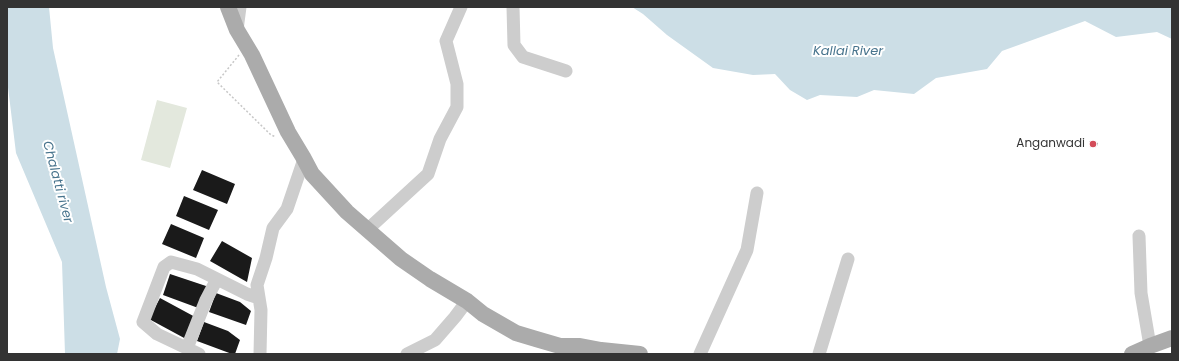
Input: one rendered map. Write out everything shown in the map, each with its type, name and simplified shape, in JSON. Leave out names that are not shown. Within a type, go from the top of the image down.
[{"type":"main road","points":[[228,7],[237,30],[252,55],[288,132],[312,174],[347,212],[401,259],[467,301],[483,314],[516,333],[560,346],[580,346],[640,354]]},
{"type":"main road","points":[[1132,354],[1172,338]]},
{"type":"street","points":[[237,30],[240,7]]},
{"type":"street","points":[[367,230],[428,174],[440,139],[457,107],[457,84],[446,41],[461,7]]},
{"type":"street","points":[[513,7],[514,45],[523,57],[566,71]]},
{"type":"street","points":[[260,354],[262,310],[257,285],[266,258],[273,228],[287,209],[304,159]]},
{"type":"street","points":[[700,354],[747,250],[757,193]]},
{"type":"street","points":[[1139,236],[1141,294],[1150,346]]},
{"type":"street","points":[[819,354],[848,258]]},
{"type":"street","points":[[199,354],[157,334],[143,322],[164,267],[171,262],[197,269],[217,280],[259,298]]},
{"type":"street","points":[[187,348],[206,300],[217,280]]},
{"type":"street","points":[[407,354],[435,340],[467,301]]},
{"type":"path","points":[[246,46],[216,82],[270,135],[277,138]]},
{"type":"shaded area","points":[[157,100],[187,108],[170,168],[141,160]]},
{"type":"water","name":"Chalatti river","points":[[7,7],[49,7],[53,48],[106,287],[120,339],[117,354],[65,354],[62,262],[16,153],[7,79]]},
{"type":"water","name":"Kallai River","points":[[632,7],[1172,7],[1172,39],[1157,32],[1116,37],[1085,21],[1002,51],[987,69],[936,78],[914,94],[874,90],[857,97],[820,95],[807,100],[790,90],[775,74],[753,75],[713,68],[667,35],[643,14]]},
{"type":"building","name":"Anganwadi","points":[[1089,141],[1098,143],[1097,146],[1089,145]]},
{"type":"building","points":[[202,170],[235,184],[227,204],[193,190]]},
{"type":"building","points":[[184,196],[218,210],[209,230],[176,216]]},
{"type":"building","points":[[171,224],[204,238],[196,258],[162,244]]},
{"type":"building","points":[[222,241],[252,258],[247,282],[210,261]]},
{"type":"building","points":[[170,274],[209,287],[201,309],[163,295]]},
{"type":"building","points":[[216,293],[240,302],[251,311],[246,325],[209,312]]},
{"type":"building","points":[[160,298],[197,318],[186,339],[149,319]]},
{"type":"building","points":[[204,322],[228,331],[240,340],[235,354],[197,341]]},
{"type":"place","name":"Anganwadi","points":[[1093,144]]}]
